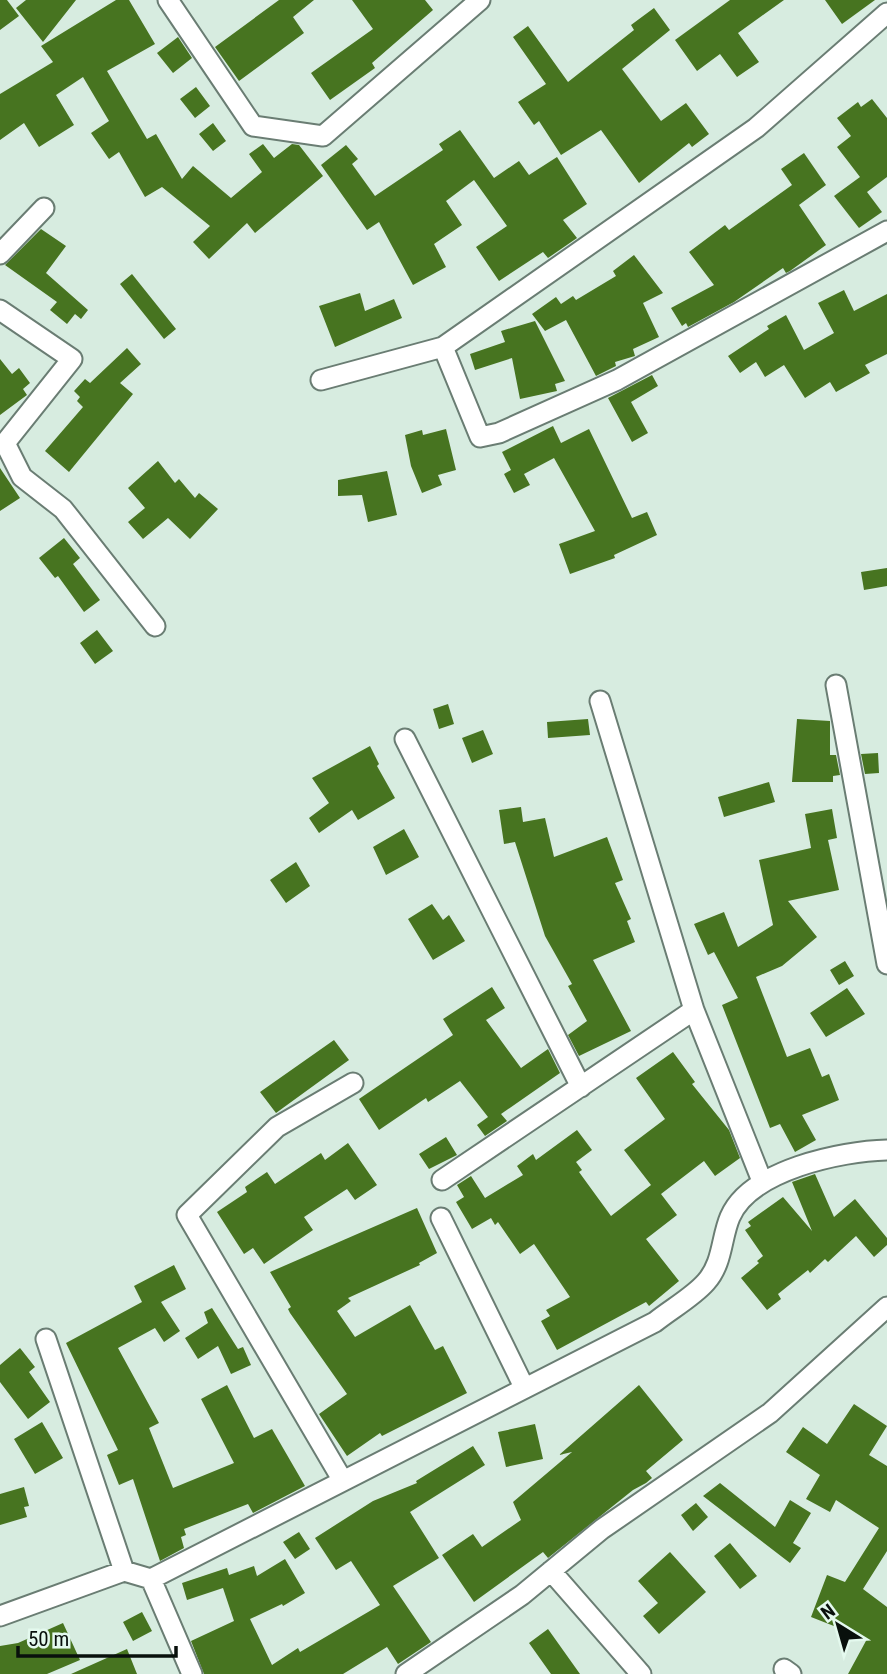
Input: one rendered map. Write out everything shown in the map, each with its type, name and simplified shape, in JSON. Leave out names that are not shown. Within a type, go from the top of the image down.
[{"type":"street","points":[[168,0],[253,126],[323,136],[480,0]]},
{"type":"street","points":[[321,380],[443,347],[756,128],[887,13]]},
{"type":"street","points":[[0,254],[44,208]]},
{"type":"street","points":[[443,347],[480,437],[499,433],[617,380],[887,231]]},
{"type":"street","points":[[0,310],[72,359],[5,443],[16,466],[22,477],[63,509],[155,625]]},
{"type":"street","points":[[836,685],[887,964]]},
{"type":"street","points":[[600,701],[694,1010],[762,1181]]},
{"type":"street","points":[[405,738],[581,1087]]},
{"type":"street","points":[[442,1181],[694,1010]]},
{"type":"street","points":[[344,1482],[187,1214],[277,1127],[353,1083]]},
{"type":"street","points":[[0,1616],[124,1571],[151,1579],[655,1322],[706,1282],[719,1259],[730,1215],[762,1181],[859,1150],[887,1150]]},
{"type":"street","points":[[441,1217],[524,1387]]},
{"type":"street","points":[[406,1674],[522,1595],[602,1529],[770,1413],[887,1307]]},
{"type":"street","points":[[46,1339],[124,1571]]},
{"type":"street","points":[[551,1571],[641,1674]]},
{"type":"street","points":[[151,1579],[192,1674]]},
{"type":"building","points":[[0,0],[7,0],[19,16],[0,30]]},
{"type":"building","points":[[26,0],[76,0],[43,42],[16,8]]},
{"type":"building","points":[[116,0],[129,0],[155,44],[107,71],[147,139],[156,134],[182,179],[193,166],[231,198],[262,172],[249,154],[263,144],[274,158],[292,144],[299,145],[323,176],[255,233],[247,223],[209,259],[193,242],[210,226],[162,187],[145,197],[119,152],[109,159],[91,133],[109,121],[83,77],[56,95],[74,125],[39,147],[24,123],[0,140],[0,94],[53,62],[41,46]]},
{"type":"building","points":[[279,0],[314,0],[293,17],[304,33],[239,81],[215,47]]},
{"type":"building","points":[[352,0],[425,0],[433,10],[372,63],[375,68],[330,100],[311,73],[373,29]]},
{"type":"building","points":[[730,0],[784,0],[738,33],[759,62],[737,77],[720,54],[697,71],[675,40]]},
{"type":"building","points":[[825,0],[875,0],[842,24]]},
{"type":"building","points":[[654,8],[670,30],[622,69],[661,121],[686,103],[709,134],[692,147],[689,143],[639,183],[601,130],[561,155],[539,121],[534,125],[518,102],[546,84],[513,37],[528,26],[568,82],[634,30],[631,25]]},
{"type":"building","points":[[178,37],[192,58],[173,73],[157,53]]},
{"type":"building","points":[[196,87],[210,106],[195,118],[180,99]]},
{"type":"building","points":[[872,99],[887,118],[887,177],[867,192],[882,212],[859,228],[834,196],[860,177],[837,147],[851,136],[837,118],[858,102],[861,107]]},
{"type":"building","points":[[213,123],[226,141],[213,151],[199,134]]},
{"type":"building","points":[[460,130],[494,178],[519,161],[529,175],[557,157],[587,204],[563,220],[577,238],[548,258],[543,252],[499,281],[476,247],[507,226],[474,180],[446,201],[462,225],[434,244],[446,267],[413,285],[379,222],[367,230],[321,165],[346,145],[358,159],[352,164],[375,196],[443,150],[439,144]]},
{"type":"building","points":[[804,153],[826,185],[799,205],[826,245],[790,271],[786,273],[783,268],[734,302],[688,327],[686,323],[682,326],[671,308],[714,285],[689,252],[725,225],[729,230],[792,185],[781,169]]},
{"type":"building","points":[[41,229],[66,246],[46,273],[88,310],[81,319],[75,314],[67,324],[50,310],[57,302],[5,265]]},
{"type":"building","points":[[634,255],[663,293],[643,303],[659,337],[633,349],[635,356],[615,362],[616,366],[596,376],[566,320],[545,331],[532,314],[556,297],[561,304],[573,296],[576,300],[616,276],[613,271]]},
{"type":"building","points":[[132,274],[176,329],[164,339],[120,284]]},
{"type":"building","points":[[844,290],[854,311],[887,294],[887,354],[865,365],[870,373],[836,392],[830,382],[805,398],[784,365],[765,377],[756,362],[740,373],[728,356],[786,315],[804,350],[834,333],[818,303]]},
{"type":"building","points":[[360,293],[365,311],[394,299],[402,318],[335,347],[319,306]]},
{"type":"building","points":[[535,321],[565,381],[555,384],[557,391],[520,399],[512,358],[475,370],[470,354],[505,342],[501,331]]},
{"type":"building","points":[[127,348],[141,364],[120,383],[133,394],[69,472],[45,451],[83,407],[77,401],[80,397],[74,391],[85,379],[90,383]]},
{"type":"building","points":[[0,359],[12,374],[19,368],[30,383],[23,389],[27,395],[0,415]]},
{"type":"building","points":[[652,375],[658,386],[631,402],[648,433],[632,442],[608,398]]},
{"type":"building","points":[[553,426],[561,443],[589,429],[632,518],[647,512],[657,535],[614,555],[615,558],[570,574],[559,544],[595,531],[554,458],[524,474],[530,485],[514,493],[504,474],[511,470],[502,452]]},
{"type":"building","points":[[446,429],[456,470],[438,475],[442,485],[422,493],[411,466],[405,435],[422,430],[423,435]]},
{"type":"building","points":[[158,461],[175,483],[179,479],[195,498],[199,493],[218,509],[190,539],[168,518],[143,539],[128,522],[145,508],[128,488]]},
{"type":"building","points":[[0,468],[20,498],[0,511]]},
{"type":"building","points":[[387,471],[397,515],[368,522],[362,495],[338,496],[338,480]]},
{"type":"building","points":[[64,538],[80,558],[73,564],[100,600],[84,612],[58,576],[55,578],[39,558]]},
{"type":"building","points":[[887,568],[887,586],[864,590],[861,572]]},
{"type":"building","points":[[97,630],[113,651],[95,664],[80,643]]},
{"type":"building","points":[[448,704],[454,724],[439,729],[433,709]]},
{"type":"building","points":[[588,719],[590,735],[548,738],[547,722]]},
{"type":"building","points":[[797,719],[830,721],[830,755],[836,755],[840,775],[833,776],[833,782],[792,782]]},
{"type":"building","points":[[483,730],[493,754],[472,763],[462,738]]},
{"type":"building","points":[[370,746],[379,764],[377,766],[395,798],[358,820],[352,810],[319,833],[309,818],[329,803],[312,778]]},
{"type":"building","points":[[878,753],[879,773],[865,774],[861,754]]},
{"type":"building","points":[[769,782],[775,802],[724,817],[718,797]]},
{"type":"building","points":[[521,807],[523,822],[545,818],[554,857],[607,837],[623,880],[615,883],[631,919],[627,921],[635,942],[593,960],[631,1031],[579,1056],[568,1035],[587,1021],[568,986],[572,984],[545,936],[515,842],[504,844],[499,810]]},
{"type":"building","points":[[832,809],[837,838],[828,840],[839,890],[788,901],[817,937],[782,966],[756,977],[787,1057],[810,1048],[822,1077],[829,1074],[839,1100],[802,1115],[816,1140],[795,1152],[780,1124],[770,1128],[722,1005],[738,998],[714,952],[708,955],[694,924],[724,912],[738,947],[773,925],[759,860],[811,848],[805,814]]},
{"type":"building","points":[[404,829],[419,857],[386,875],[373,847]]},
{"type":"building","points":[[296,862],[310,886],[286,903],[270,880]]},
{"type":"building","points":[[432,904],[443,920],[449,915],[465,941],[433,960],[408,919]]},
{"type":"building","points":[[845,961],[854,976],[839,985],[830,970]]},
{"type":"building","points":[[492,987],[505,1008],[486,1020],[521,1068],[548,1049],[560,1073],[501,1114],[507,1121],[485,1136],[477,1125],[488,1117],[460,1081],[428,1102],[426,1098],[379,1130],[359,1099],[453,1035],[443,1019]]},
{"type":"building","points":[[847,988],[865,1014],[826,1037],[810,1013]]},
{"type":"building","points":[[334,1040],[349,1060],[276,1113],[260,1092]]},
{"type":"building","points":[[673,1052],[695,1082],[692,1084],[729,1130],[740,1158],[715,1176],[704,1161],[661,1194],[677,1215],[646,1239],[679,1281],[649,1306],[646,1302],[557,1350],[541,1321],[550,1316],[546,1310],[570,1297],[534,1244],[520,1254],[498,1222],[495,1225],[491,1218],[472,1229],[456,1202],[464,1197],[457,1185],[471,1176],[485,1198],[523,1175],[517,1166],[533,1154],[536,1160],[577,1130],[592,1150],[576,1162],[582,1170],[579,1172],[611,1216],[651,1185],[624,1150],[665,1119],[636,1078]]},
{"type":"building","points":[[446,1137],[457,1155],[429,1169],[419,1154]]},
{"type":"building","points":[[348,1143],[377,1185],[355,1200],[347,1189],[304,1217],[313,1230],[264,1264],[253,1248],[244,1254],[217,1212],[247,1192],[245,1187],[267,1172],[275,1184],[321,1153],[325,1160]]},
{"type":"building","points":[[815,1174],[834,1217],[855,1199],[887,1238],[887,1245],[874,1257],[856,1236],[828,1262],[825,1259],[810,1273],[808,1270],[778,1294],[781,1299],[767,1310],[741,1278],[759,1263],[757,1261],[763,1256],[745,1230],[751,1226],[748,1222],[783,1197],[812,1231],[792,1182]]},
{"type":"building","points":[[417,1208],[437,1253],[419,1263],[420,1265],[348,1298],[351,1301],[337,1311],[355,1337],[410,1305],[435,1350],[443,1346],[467,1393],[382,1436],[380,1433],[347,1456],[319,1414],[347,1394],[290,1313],[288,1309],[291,1307],[270,1272]]},
{"type":"building","points":[[174,1265],[186,1289],[161,1302],[180,1331],[164,1342],[155,1328],[118,1348],[159,1423],[149,1428],[173,1488],[234,1463],[201,1399],[227,1385],[254,1438],[272,1429],[305,1486],[253,1513],[248,1504],[184,1529],[186,1535],[181,1537],[184,1548],[160,1561],[133,1479],[119,1485],[107,1455],[118,1450],[66,1343],[142,1302],[134,1286]]},
{"type":"building","points":[[212,1308],[238,1349],[243,1347],[251,1365],[231,1374],[218,1346],[198,1359],[185,1338],[208,1323],[204,1312]]},
{"type":"building","points":[[20,1348],[35,1367],[29,1372],[50,1402],[28,1419],[0,1382],[0,1365]]},
{"type":"building","points":[[639,1385],[683,1440],[646,1471],[652,1478],[646,1483],[633,1490],[548,1558],[543,1552],[474,1602],[442,1555],[473,1534],[482,1547],[521,1520],[513,1502],[572,1452],[559,1455]]},
{"type":"building","points":[[854,1404],[887,1426],[869,1455],[887,1466],[887,1551],[863,1589],[887,1607],[887,1674],[848,1674],[867,1639],[811,1617],[827,1575],[845,1582],[879,1528],[836,1500],[830,1512],[806,1499],[820,1475],[786,1452],[803,1427],[827,1444]]},
{"type":"building","points":[[42,1422],[63,1458],[35,1474],[14,1439]]},
{"type":"building","points":[[535,1424],[543,1459],[506,1467],[498,1432]]},
{"type":"building","points":[[473,1446],[485,1465],[410,1512],[439,1558],[393,1586],[431,1642],[398,1664],[387,1647],[343,1674],[204,1674],[191,1641],[234,1621],[223,1588],[187,1600],[182,1583],[227,1568],[229,1575],[254,1566],[257,1576],[285,1559],[305,1593],[283,1606],[282,1604],[250,1619],[272,1665],[298,1648],[300,1652],[380,1605],[351,1561],[336,1570],[315,1538],[373,1501],[417,1483],[416,1481]]},
{"type":"building","points":[[720,1483],[775,1527],[790,1500],[811,1513],[793,1543],[801,1548],[790,1563],[703,1496]]},
{"type":"building","points":[[24,1487],[29,1506],[24,1507],[27,1517],[0,1525],[0,1494]]},
{"type":"building","points":[[696,1503],[708,1517],[693,1531],[681,1515]]},
{"type":"building","points":[[299,1532],[310,1549],[295,1559],[283,1542]]},
{"type":"building","points":[[730,1543],[757,1576],[740,1589],[714,1556]]},
{"type":"building","points":[[670,1552],[706,1592],[659,1634],[643,1616],[658,1603],[638,1581]]},
{"type":"building","points":[[142,1612],[152,1631],[133,1641],[123,1622]]},
{"type":"building","points":[[63,1623],[80,1660],[47,1674],[0,1674],[0,1646],[18,1643]]},
{"type":"building","points":[[548,1629],[580,1674],[551,1674],[529,1643]]},
{"type":"building","points":[[127,1649],[137,1674],[71,1674]]}]
